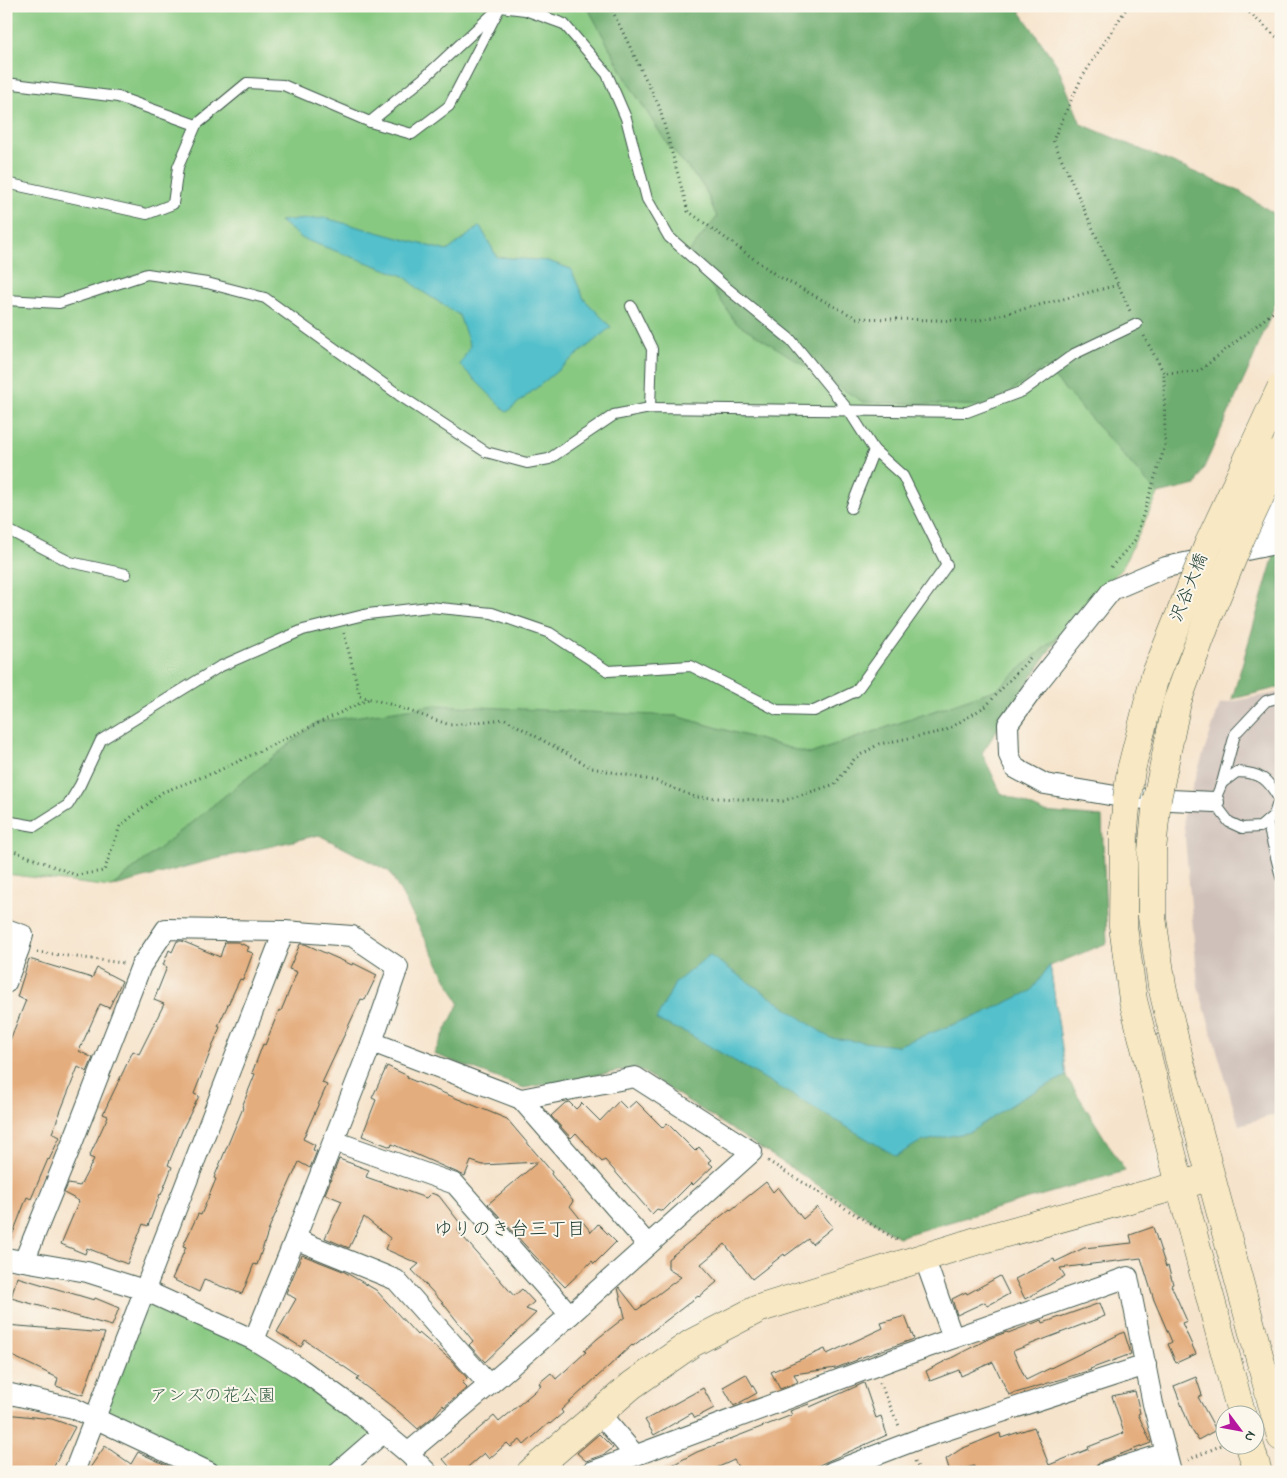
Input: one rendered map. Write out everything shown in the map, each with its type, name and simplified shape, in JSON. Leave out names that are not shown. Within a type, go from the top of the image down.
[{"type":"street","name":"沢谷大橋","points":[[1239,1406],[1133,1000],[1123,926],[1124,828],[1131,770],[1155,676],[1209,543],[1281,388]]},
{"type":"street","name":"沢谷大橋","points":[[1281,452],[1242,535],[1180,693],[1156,799],[1152,851],[1152,917],[1164,995],[1178,1058],[1281,1437]]},
{"type":"street","points":[[1260,547],[1281,503]]},
{"type":"street","points":[[1214,802],[1127,798],[1045,784],[1015,768],[1009,756],[1008,724],[1037,684],[1112,590],[1166,567],[1281,541]]},
{"type":"street","points":[[254,1340],[334,1141],[398,967],[352,936],[284,931],[166,929],[141,966],[73,1141],[15,1259],[87,1272],[144,1290],[254,1340],[301,1369],[353,1407],[408,1453],[427,1472]]},
{"type":"street","points":[[6,930],[23,936],[20,949],[6,983]]},
{"type":"street","points":[[74,1472],[284,931]]},
{"type":"street","points":[[372,1042],[521,1099],[648,1245]]},
{"type":"street","points":[[408,1453],[570,1315],[752,1152],[635,1077],[521,1099]]},
{"type":"street","points":[[334,1141],[455,1184],[570,1315]]},
{"type":"street","points":[[531,1472],[632,1385],[692,1343],[758,1309],[924,1257],[1210,1177]]},
{"type":"street","points":[[295,1239],[396,1280],[489,1385]]},
{"type":"street","points":[[924,1257],[952,1338]]},
{"type":"street","points":[[591,1472],[872,1367],[1128,1277],[1153,1404],[1169,1464],[1106,1472]]},
{"type":"street","points":[[832,1472],[916,1440],[1146,1365]]},
{"type":"street","points":[[6,1393],[73,1408],[209,1472]]},
{"type":"street","points":[[599,1413],[635,1455]]},
{"type":"street","points":[[338,1472],[384,1432]]},
{"type":"street","points":[[1253,1456],[1258,1472]]},
{"type":"lane","points":[[370,122],[424,78],[500,6]]},
{"type":"lane","points":[[6,183],[147,214],[173,204],[178,166],[196,125],[247,83],[283,85],[370,122],[412,134],[449,106],[500,6]]},
{"type":"lane","points":[[6,821],[35,826],[68,804],[101,740],[218,667],[303,630],[368,614],[429,607],[492,613],[550,633],[608,671],[691,666],[777,710],[814,711],[856,691],[947,566],[903,476],[874,450],[849,411],[791,340],[668,237],[647,199],[626,118],[607,74],[564,24],[525,10],[500,6]]},
{"type":"lane","points":[[6,82],[118,97],[196,125]]},
{"type":"lane","points":[[6,300],[60,303],[147,274],[206,283],[265,298],[399,395],[486,452],[527,463],[549,459],[614,416],[650,408],[968,412],[1023,391],[1074,354],[1137,324]]},
{"type":"lane","points":[[631,306],[652,349],[650,408]]},
{"type":"lane","points":[[851,508],[874,450]]},
{"type":"lane","points":[[6,529],[70,562],[126,574]]},
{"type":"lane","points":[[1222,783],[1237,772],[1252,773],[1270,783],[1280,799],[1274,815],[1260,827],[1242,828],[1229,822],[1214,802],[1222,783],[1234,734],[1266,701],[1281,697]]},
{"type":"lane","points":[[1267,821],[1281,877]]},
{"type":"path","points":[[610,6],[659,106],[688,211],[776,275],[856,318],[976,321],[1118,285]]},
{"type":"path","points":[[1110,568],[1135,540],[1165,446],[1164,373],[1118,285],[1052,140],[1081,79],[1128,6]]},
{"type":"path","points":[[1242,6],[1281,41]]},
{"type":"path","points":[[1164,373],[1198,371],[1281,306]]},
{"type":"path","points":[[341,620],[360,696],[450,725],[505,719],[592,768],[656,781],[695,797],[784,801],[835,784],[855,758],[879,744],[945,731],[986,706],[1033,654]]},
{"type":"path","points":[[6,848],[76,875],[104,871],[120,826],[163,792],[218,771],[370,699]]},
{"type":"path","points":[[20,949],[141,966]]},
{"type":"path","points":[[752,1152],[924,1257]]},
{"type":"path","points":[[872,1367],[900,1428]]},
{"type":"path","points":[[1169,1464],[1214,1448]]},
{"type":"path","points":[[912,1454],[920,1472]]},
{"type":"shaded area","points":[[1281,692],[1281,1113],[1239,1125],[1198,986],[1183,815],[1220,704]]},
{"type":"green space","points":[[6,6],[587,6],[629,84],[666,142],[704,187],[717,217],[990,406],[1045,367],[1158,494],[1122,568],[1061,633],[997,689],[810,754],[676,716],[317,722],[111,887],[6,874]]},
{"type":"green space","points":[[587,6],[1020,6],[1021,13],[1057,65],[1081,124],[1239,191],[1281,218],[1281,290],[1250,366],[1196,485],[1158,494],[1045,367],[990,406],[863,402],[735,322],[689,252],[717,217],[704,187],[666,142],[629,84]]},
{"type":"green space","points":[[1280,535],[1281,687],[1232,699]]},
{"type":"green space","points":[[1061,633],[982,753],[1001,793],[1044,812],[1102,817],[1107,943],[1050,966],[1066,1076],[1125,1171],[898,1237],[637,1068],[524,1088],[434,1054],[459,1003],[390,872],[319,835],[203,862],[111,887],[317,722],[436,705],[676,716],[810,754],[997,689]]},
{"type":"green space","name":"アンズの花公園","points":[[144,1290],[254,1340],[384,1432],[338,1472],[209,1472],[95,1417]]},
{"type":"water","points":[[325,218],[447,251],[480,226],[497,257],[548,261],[571,269],[584,299],[611,327],[507,412],[460,365],[470,346],[459,315],[420,290],[404,276],[303,239],[280,221]]},
{"type":"water","points":[[709,955],[830,1038],[896,1046],[982,1014],[1031,991],[1050,965],[1066,1076],[1022,1098],[970,1132],[920,1142],[896,1156],[687,1033],[656,1020],[675,983]]},
{"type":"building","points":[[177,941],[182,941],[220,957],[225,942],[237,942],[249,947],[247,951],[253,953],[243,980],[240,979],[218,1026],[220,1027],[194,1094],[199,1096],[168,1165],[172,1167],[161,1195],[148,1226],[143,1224],[127,1264],[87,1248],[85,1254],[61,1244],[79,1201],[64,1193],[68,1184],[80,1186],[94,1159],[89,1157],[108,1116],[103,1114],[133,1051],[139,1054],[164,1004],[154,1000],[167,967],[163,965],[169,950],[172,952]]},
{"type":"building","points":[[300,944],[305,944],[352,965],[353,963],[377,975],[365,1000],[361,999],[322,1083],[327,1085],[303,1139],[315,1145],[313,1150],[317,1151],[310,1168],[299,1162],[270,1226],[257,1265],[254,1264],[242,1294],[204,1280],[199,1292],[172,1279],[186,1247],[183,1246],[198,1214],[201,1215],[216,1179],[214,1178],[255,1074],[252,1073],[263,1044],[265,1045],[297,972],[289,969]]},
{"type":"building","points":[[29,959],[92,978],[97,968],[122,981],[109,1008],[100,1004],[79,1051],[93,1058],[87,1072],[78,1067],[52,1133],[60,1137],[48,1159],[31,1199],[27,1197],[8,1246],[6,1246],[6,1050],[26,1000],[17,997]]},
{"type":"building","points":[[387,1066],[408,1076],[407,1078],[507,1119],[552,1172],[551,1174],[573,1201],[570,1206],[591,1232],[598,1224],[616,1242],[594,1264],[592,1261],[565,1287],[488,1204],[538,1162],[483,1165],[471,1161],[465,1176],[392,1144],[391,1147],[362,1136],[376,1100],[372,1098]]},
{"type":"building","points":[[619,1101],[627,1109],[636,1101],[663,1128],[667,1123],[695,1151],[699,1147],[711,1160],[708,1162],[713,1166],[693,1185],[691,1183],[663,1211],[657,1209],[652,1214],[605,1160],[602,1162],[576,1133],[571,1138],[551,1116],[565,1103],[569,1102],[576,1109],[582,1103],[600,1121]]},
{"type":"building","points":[[339,1159],[369,1170],[366,1177],[426,1198],[431,1193],[439,1196],[460,1223],[458,1231],[514,1296],[522,1289],[534,1302],[526,1309],[536,1313],[485,1362],[469,1345],[473,1341],[442,1302],[412,1270],[419,1264],[385,1249],[390,1238],[364,1217],[349,1248],[325,1238],[342,1201],[325,1194]]},
{"type":"building","points":[[766,1182],[773,1192],[778,1187],[803,1219],[817,1207],[833,1227],[812,1244],[808,1239],[785,1256],[784,1254],[752,1279],[725,1244],[701,1264],[717,1282],[632,1345],[561,1410],[563,1413],[550,1424],[524,1445],[520,1440],[511,1447],[507,1443],[489,1459],[484,1453],[462,1472],[454,1472],[443,1459],[494,1416],[499,1422],[541,1386],[539,1383],[551,1373],[556,1379],[586,1352],[584,1351],[597,1339],[625,1317],[619,1287],[637,1310],[681,1277],[668,1269],[668,1259]]},
{"type":"building","points":[[1153,1227],[1166,1267],[1168,1266],[1173,1284],[1171,1285],[1187,1321],[1182,1323],[1196,1354],[1176,1363],[1168,1344],[1172,1342],[1154,1300],[1141,1258],[1060,1268],[1065,1276],[1025,1299],[1015,1279],[1054,1259],[1055,1262],[1084,1248],[1132,1243],[1130,1235]]},
{"type":"building","points":[[302,1255],[343,1271],[376,1290],[417,1335],[419,1333],[452,1361],[467,1378],[462,1383],[467,1388],[444,1407],[443,1405],[434,1416],[418,1429],[398,1411],[357,1380],[359,1377],[305,1340],[301,1347],[277,1332],[296,1299],[286,1293]]},
{"type":"building","points":[[1000,1276],[1009,1294],[987,1306],[985,1302],[957,1315],[952,1299],[966,1292],[967,1294]]},
{"type":"building","points":[[17,1277],[94,1300],[95,1298],[119,1308],[112,1326],[11,1298]]},
{"type":"building","points":[[1100,1303],[1105,1316],[1013,1351],[1026,1380],[1124,1332],[1131,1354],[1091,1370],[1009,1395],[993,1362],[961,1376],[959,1370],[930,1381],[926,1371],[990,1338],[1042,1320],[1043,1323]]},
{"type":"building","points":[[905,1316],[914,1339],[836,1368],[794,1374],[798,1382],[780,1389],[771,1372],[825,1349],[827,1354],[883,1328],[881,1323]]},
{"type":"building","points":[[6,1325],[105,1333],[83,1395],[56,1386],[58,1378],[6,1353]]},
{"type":"building","points":[[746,1374],[757,1393],[734,1406],[723,1387]]},
{"type":"building","points":[[1196,1377],[1202,1395],[1198,1397],[1214,1426],[1214,1431],[1198,1440],[1190,1427],[1174,1386]]},
{"type":"building","points":[[864,1383],[876,1418],[881,1416],[887,1435],[807,1472],[741,1472],[734,1460],[708,1472],[659,1472],[697,1452],[792,1415],[790,1411],[809,1404],[810,1407]]},
{"type":"building","points":[[703,1388],[714,1408],[695,1418],[692,1413],[654,1435],[645,1420]]},
{"type":"building","points":[[1135,1391],[1140,1413],[1138,1414],[1151,1443],[1102,1461],[1082,1472],[975,1472],[974,1466],[950,1472],[946,1459],[961,1449],[1000,1433],[1001,1438],[1034,1427],[1049,1465],[1089,1449],[1088,1447],[1124,1433],[1112,1396]]},
{"type":"building","points":[[6,1414],[52,1419],[75,1427],[51,1472],[6,1472]]},
{"type":"building","points":[[599,1434],[613,1448],[605,1454],[586,1461],[577,1453]]},
{"type":"building","points":[[105,1446],[131,1464],[138,1452],[181,1472],[87,1472]]},
{"type":"district","name":"ゆりのき台三丁目","points":[[510,1230]]}]
